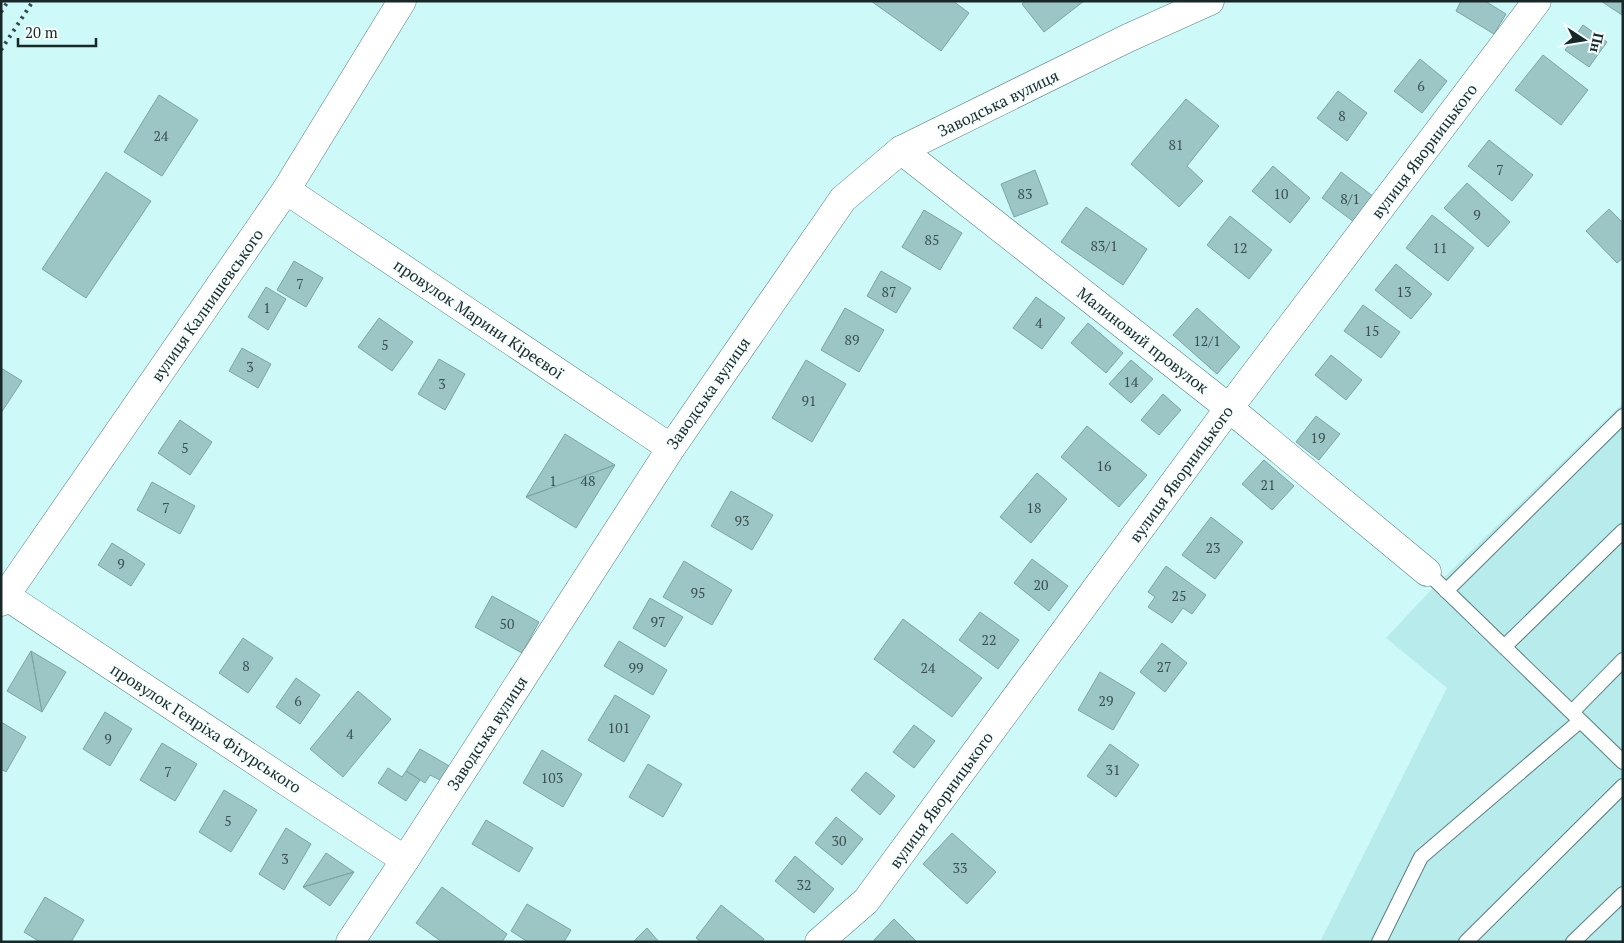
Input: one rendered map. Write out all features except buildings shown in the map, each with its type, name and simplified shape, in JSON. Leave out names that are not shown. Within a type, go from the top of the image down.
[{"type":"street","name":"вулиця Калнишевського","points":[[3,599],[286,190],[402,1]]},
{"type":"street","name":"Заводська вулиця","points":[[350,942],[406,860],[671,448],[842,199],[901,150],[1128,38],[1210,1]]},
{"type":"street","name":"вулиця Яворницького","points":[[819,942],[866,901],[1229,408],[1538,1]]},
{"type":"street","name":"Малиновий провулок","points":[[901,150],[1229,408],[1437,582]]},
{"type":"street","name":"провулок Марини Кіреєвої","points":[[286,190],[671,448]]},
{"type":"street","name":"провулок Генріха Фігурського","points":[[3,599],[406,860]]},
{"type":"lane","points":[[1623,416],[1437,582],[1623,762]]},
{"type":"lane","points":[[1504,647],[1623,531]]},
{"type":"lane","points":[[1379,942],[1421,857],[1576,716],[1623,660]]},
{"type":"lane","points":[[1466,942],[1623,786]]},
{"type":"lane","points":[[1574,942],[1623,894]]},
{"type":"shaded area","points":[[1623,403],[1623,942],[1320,942],[1447,688],[1386,638],[1430,591]]},
{"type":"railway","points":[[1,12],[8,1]]},
{"type":"railway","points":[[1,50],[33,1]]}]
